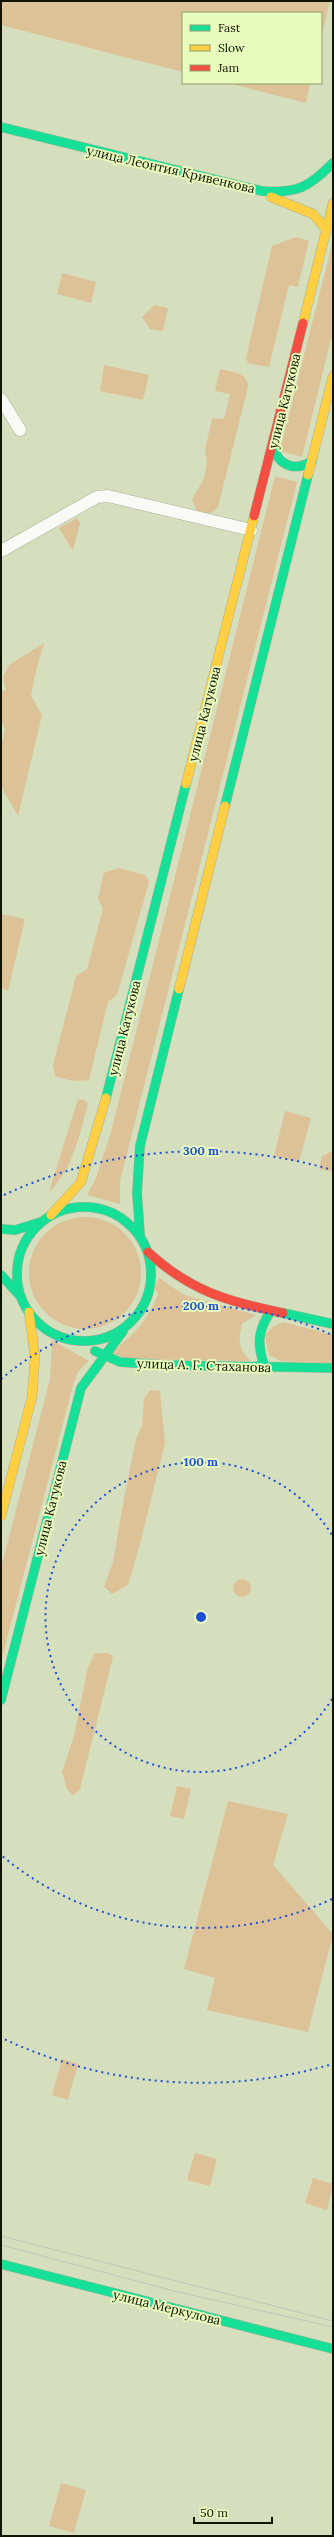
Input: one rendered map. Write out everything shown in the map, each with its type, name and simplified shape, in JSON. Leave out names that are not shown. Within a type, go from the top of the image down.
[{"type":"main road","name":"улица Леонтия Кривенкова","points":[[1,127],[248,189],[290,193],[317,181],[333,163]]},
{"type":"main road","points":[[248,189],[313,214],[326,229]]},
{"type":"main road","name":"улица Катукова","points":[[51,1215],[81,1182],[89,1159],[273,447],[333,203]]},
{"type":"main road","points":[[140,1236],[137,1193],[140,1146],[333,376]]},
{"type":"main road","points":[[273,447],[278,459],[285,465],[294,468],[303,467],[312,461]]},
{"type":"main road","points":[[1,1275],[21,1297],[29,1312],[49,1331],[61,1337],[79,1341],[95,1341],[111,1336],[125,1328],[139,1313],[149,1294],[152,1273],[148,1252],[140,1236],[129,1223],[115,1214],[100,1208],[72,1208],[51,1215],[41,1222],[28,1237],[19,1256],[17,1277],[21,1297]]},
{"type":"main road","points":[[1,1229],[15,1230],[41,1222]]},
{"type":"main road","points":[[148,1252],[177,1277],[199,1288],[271,1311],[333,1324]]},
{"type":"main road","points":[[265,1368],[258,1347],[258,1335],[261,1324],[271,1311]]},
{"type":"main road","points":[[1,1516],[32,1397],[35,1357],[29,1312]]},
{"type":"main road","name":"улица Катукова","points":[[1,1700],[81,1388],[125,1328]]},
{"type":"main road","name":"улица А. Г. Стаханова","points":[[79,1341],[104,1357],[120,1362],[265,1368],[333,1368]]},
{"type":"main road","points":[[90,1375],[105,1366],[120,1362]]},
{"type":"main road","name":"улица Меркулова","points":[[1,2264],[333,2349]]},
{"type":"street","points":[[1,399],[20,430]]},
{"type":"street","points":[[1,551],[97,498],[108,496],[251,530]]},
{"type":"shaded area","points":[[1,1],[330,1],[322,34],[322,12],[182,12],[182,72],[1,25]]},
{"type":"shaded area","points":[[232,84],[310,84],[306,103]]},
{"type":"shaded area","points":[[296,237],[309,241],[298,287],[289,285],[269,367],[248,363],[246,358],[272,246]]},
{"type":"shaded area","points":[[333,240],[333,331],[302,457],[280,451]]},
{"type":"shaded area","points":[[62,273],[96,282],[91,303],[57,294]]},
{"type":"shaded area","points":[[154,305],[168,308],[163,331],[150,329],[142,317]]},
{"type":"shaded area","points":[[104,365],[149,375],[143,400],[100,391]]},
{"type":"shaded area","points":[[220,369],[234,372],[242,376],[245,378],[248,387],[218,507],[213,512],[205,514],[196,510],[192,499],[204,479],[207,461],[205,450],[212,418],[224,419],[230,394],[215,391]]},
{"type":"shaded area","points":[[275,476],[297,482],[120,1181],[120,1204],[87,1195],[96,1178],[111,1132]]},
{"type":"shaded area","points":[[77,518],[80,523],[73,551],[59,528]]},
{"type":"shaded area","points":[[44,643],[31,696],[42,715],[18,816],[1,786],[1,748],[5,729],[1,720],[1,693],[6,690],[3,677],[10,664]]},
{"type":"shaded area","points":[[118,868],[145,875],[149,882],[117,995],[108,1002],[89,1080],[76,1081],[64,1079],[55,1076],[53,1065],[76,976],[87,969],[103,909],[98,898],[104,873]]},
{"type":"shaded area","points":[[1,914],[25,919],[8,991],[1,988]]},
{"type":"shaded area","points":[[78,1099],[85,1100],[88,1104],[78,1140],[70,1163],[57,1183],[49,1192]]},
{"type":"shaded area","points":[[285,1111],[311,1118],[299,1162],[274,1156]]},
{"type":"shaded area","points":[[333,1151],[333,1172],[319,1169],[322,1156]]},
{"type":"shaded area","points":[[85,1217],[106,1221],[124,1234],[137,1252],[141,1273],[137,1294],[124,1312],[106,1325],[85,1329],[64,1325],[46,1312],[33,1294],[29,1273],[33,1252],[46,1234],[64,1221]]},
{"type":"shaded area","points":[[159,1278],[184,1295],[256,1315],[242,1324],[240,1335],[241,1348],[251,1361],[130,1359],[111,1353],[139,1327],[145,1319],[155,1302],[158,1293],[154,1288]]},
{"type":"shaded area","points":[[283,1322],[333,1335],[333,1364],[281,1361],[269,1355],[265,1335],[273,1327]]},
{"type":"shaded area","points":[[52,1340],[89,1361],[79,1370],[73,1385],[1,1662],[1,1568],[50,1379]]},
{"type":"shaded area","points":[[150,1390],[160,1391],[165,1443],[139,1548],[128,1585],[112,1594],[104,1587],[113,1562],[136,1439],[142,1425],[144,1399]]},
{"type":"shaded area","points":[[238,1579],[246,1579],[251,1584],[249,1595],[246,1597],[238,1597],[233,1592],[233,1584]]},
{"type":"shaded area","points":[[95,1653],[108,1653],[113,1657],[80,1789],[73,1796],[67,1789],[62,1772],[74,1736],[88,1667]]},
{"type":"shaded area","points":[[177,1786],[191,1789],[184,1819],[170,1816]]},
{"type":"shaded area","points":[[228,1801],[288,1814],[273,1865],[333,1934],[308,2032],[207,2010],[215,1978],[184,1969]]},
{"type":"shaded area","points":[[62,2059],[78,2064],[68,2100],[52,2095]]},
{"type":"shaded area","points":[[195,2153],[217,2159],[210,2186],[187,2180]]},
{"type":"shaded area","points":[[313,2178],[333,2184],[327,2210],[305,2203]]},
{"type":"shaded area","points":[[61,2483],[86,2490],[74,2533],[49,2526]]},
{"type":"tram line","points":[[1,2236],[333,2321]]},
{"type":"tram line","points":[[1,2245],[174,2291],[333,2327]]},
{"type":"traffic: fast","points":[[1,127],[262,191],[274,192],[294,190],[302,187],[317,178],[333,163]]},
{"type":"traffic: fast","points":[[273,447],[279,459],[288,465],[300,466],[312,461]]},
{"type":"traffic: fast","points":[[225,806],[308,475]]},
{"type":"traffic: fast","points":[[106,1098],[186,784]]},
{"type":"traffic: fast","points":[[140,1235],[137,1193],[140,1146],[179,989]]},
{"type":"traffic: fast","points":[[77,1207],[91,1207],[110,1212],[132,1226],[146,1248],[150,1261],[151,1274],[150,1287],[146,1300],[132,1322],[110,1336],[91,1341],[77,1341],[58,1336],[36,1322],[22,1300],[17,1281],[17,1267],[22,1248],[36,1226],[58,1212],[77,1207]]},
{"type":"traffic: fast","points":[[1,1229],[15,1230],[41,1222]]},
{"type":"traffic: fast","points":[[1,1275],[21,1297]]},
{"type":"traffic: fast","points":[[265,1368],[262,1360],[260,1338],[263,1325],[271,1311]]},
{"type":"traffic: fast","points":[[283,1313],[333,1324]]},
{"type":"traffic: fast","points":[[1,1700],[81,1388],[123,1331]]},
{"type":"traffic: fast","points":[[95,1351],[120,1362],[163,1365],[333,1368]]},
{"type":"traffic: fast","points":[[1,2264],[333,2349]]},
{"type":"traffic: slow","points":[[271,197],[313,214],[326,229]]},
{"type":"traffic: slow","points":[[303,323],[333,203]]},
{"type":"traffic: slow","points":[[308,475],[333,376]]},
{"type":"traffic: slow","points":[[186,784],[254,516]]},
{"type":"traffic: slow","points":[[179,989],[225,806]]},
{"type":"traffic: slow","points":[[51,1215],[81,1182],[106,1098]]},
{"type":"traffic: slow","points":[[1,1516],[32,1397],[35,1357],[29,1312]]},
{"type":"traffic: jam","points":[[254,516],[303,323]]},
{"type":"traffic: jam","points":[[148,1252],[179,1276],[195,1286],[228,1299],[283,1313]]}]
